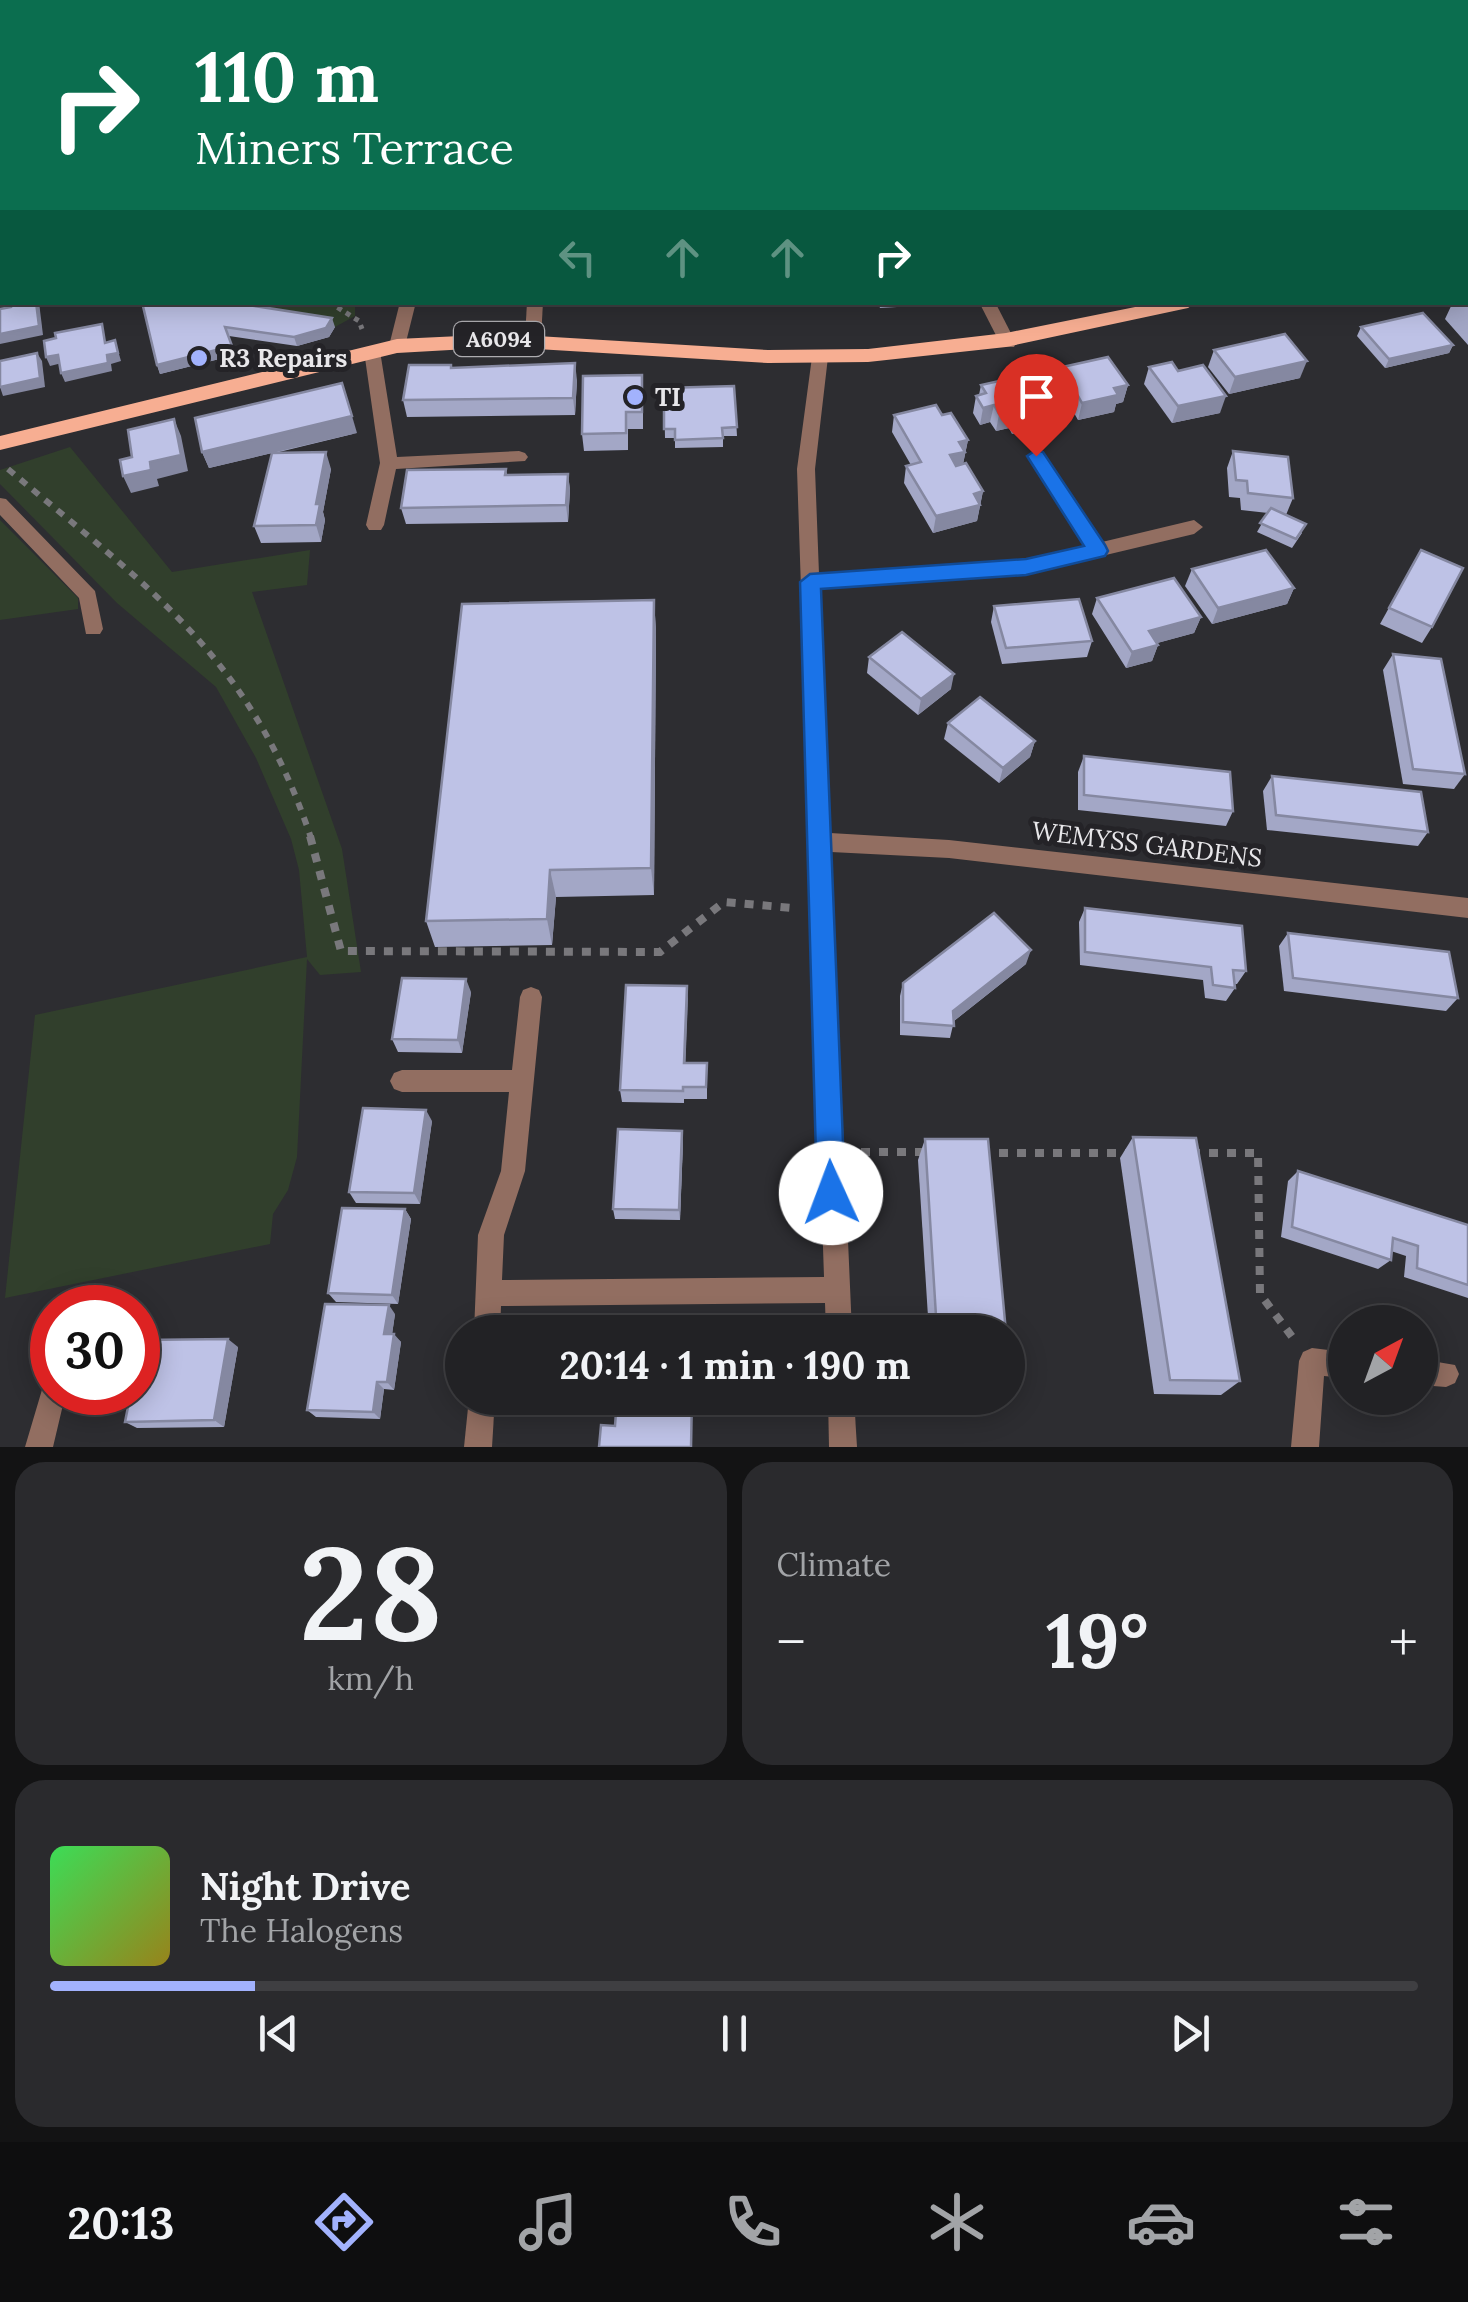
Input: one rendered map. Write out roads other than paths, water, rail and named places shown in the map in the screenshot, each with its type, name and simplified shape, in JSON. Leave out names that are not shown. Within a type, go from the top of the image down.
[{"type":"main road","name":"A6094","points":[[0,443],[372,351],[455,339],[533,339],[740,355],[910,353],[1008,343],[1175,305]]},
{"type":"street","points":[[396,346],[407,305]]},
{"type":"street","points":[[533,339],[535,305]]},
{"type":"street","points":[[989,305],[1008,343]]},
{"type":"street","points":[[372,351],[389,462],[375,525]]},
{"type":"street","points":[[820,357],[806,469],[839,1315]]},
{"type":"street","points":[[1036,456],[1098,551]]},
{"type":"street","points":[[389,462],[520,457]]},
{"type":"street","points":[[0,504],[88,596],[93,629]]},
{"type":"street","points":[[810,582],[1026,567],[1194,526]]},
{"type":"street","name":"WEMYSS GARDENS","points":[[820,842],[949,849],[1468,908]]},
{"type":"street","points":[[488,1315],[491,1235],[513,1171],[530,997]]},
{"type":"street","points":[[402,1082],[522,1081]]},
{"type":"street","points":[[490,1293],[838,1290]]},
{"type":"street","points":[[1304,1447],[1312,1362],[1328,1363]]},
{"type":"street","points":[[38,1447],[46,1415]]},
{"type":"street","points":[[478,1447],[481,1415]]},
{"type":"street","points":[[841,1415],[842,1447]]},
{"type":"place","name":"R3 Repairs","points":[[199,358]]},
{"type":"place","name":"TI","points":[[635,397]]}]
